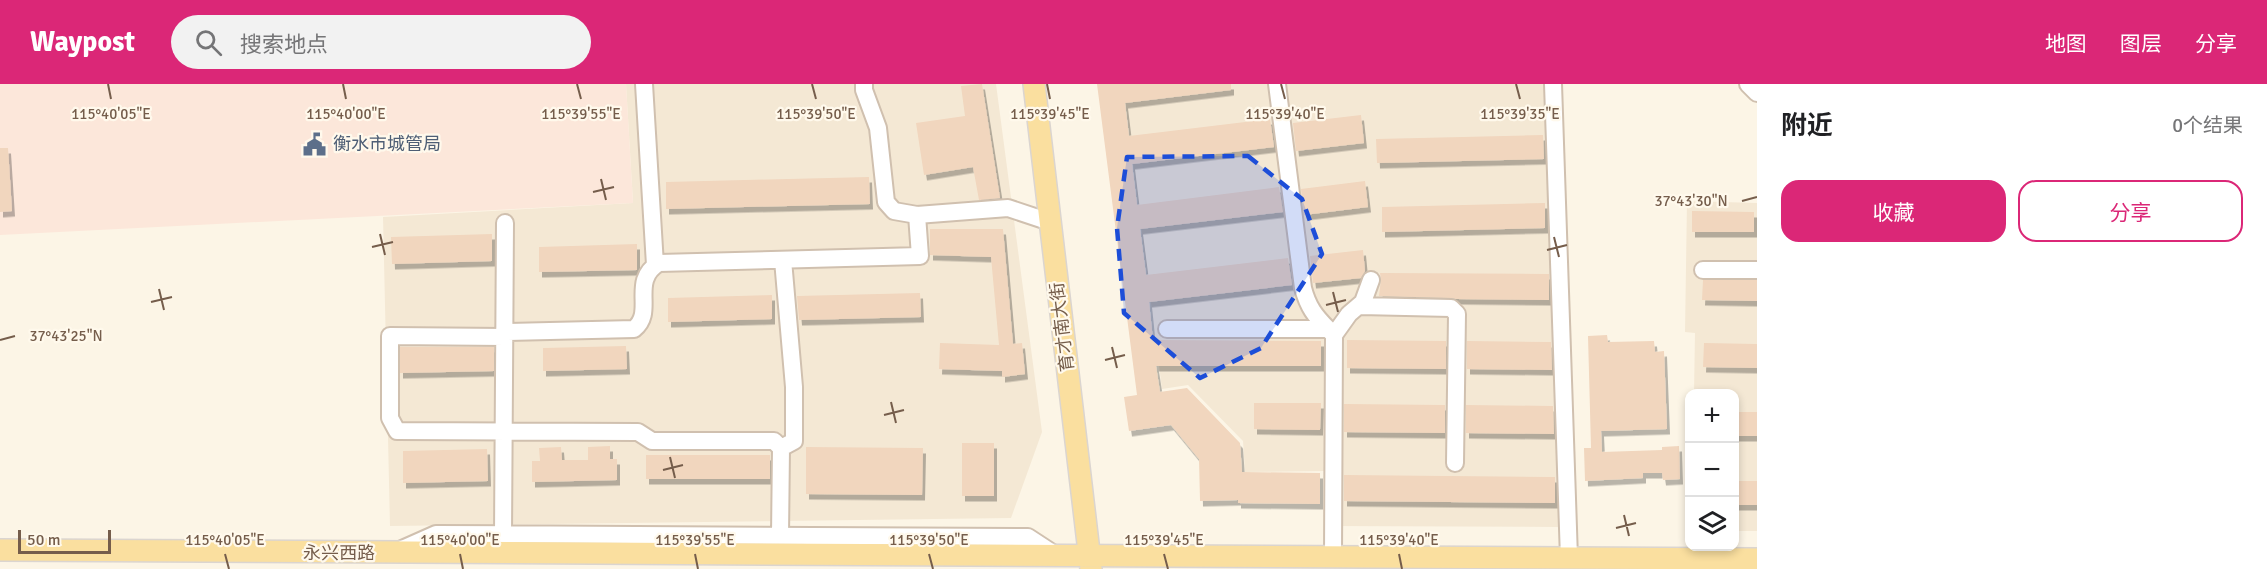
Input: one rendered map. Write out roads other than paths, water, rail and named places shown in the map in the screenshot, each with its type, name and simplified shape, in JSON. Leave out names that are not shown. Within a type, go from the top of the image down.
[{"type":"main road","name":"育才南大街","points":[[1034,84],[1050,222],[1097,562]]},
{"type":"main road","name":"育才南大街","points":[[1047,84],[1097,562]]},
{"type":"main road","name":"永兴西路","points":[[0,550],[1056,556],[1097,562],[1333,557],[1757,559]]},
{"type":"street","points":[[644,84],[655,265]]},
{"type":"street","points":[[864,84],[864,90],[878,128],[886,202],[894,211],[917,215],[1008,208],[1050,222]]},
{"type":"street","points":[[1277,84],[1303,288],[1307,305],[1331,332],[1333,557]]},
{"type":"street","points":[[1552,84],[1569,558]]},
{"type":"street","points":[[1748,84],[1757,93]]},
{"type":"street","points":[[780,536],[781,448],[774,441],[652,441],[638,432],[397,431],[390,418],[390,336],[634,329],[640,325],[643,317],[644,279],[655,265],[663,262],[920,256],[917,215]]},
{"type":"street","points":[[503,535],[506,223]]},
{"type":"street","points":[[781,448],[794,441],[794,387],[783,260]]},
{"type":"street","points":[[1703,270],[1757,270]]},
{"type":"street","points":[[1167,329],[1331,332],[1360,306],[1371,280]]},
{"type":"street","points":[[1360,306],[1451,308],[1457,314],[1455,463]]},
{"type":"street","points":[[394,553],[436,534],[1028,537],[1056,556]]},
{"type":"place","name":"衡水市城管局","points":[[315,144]]}]
